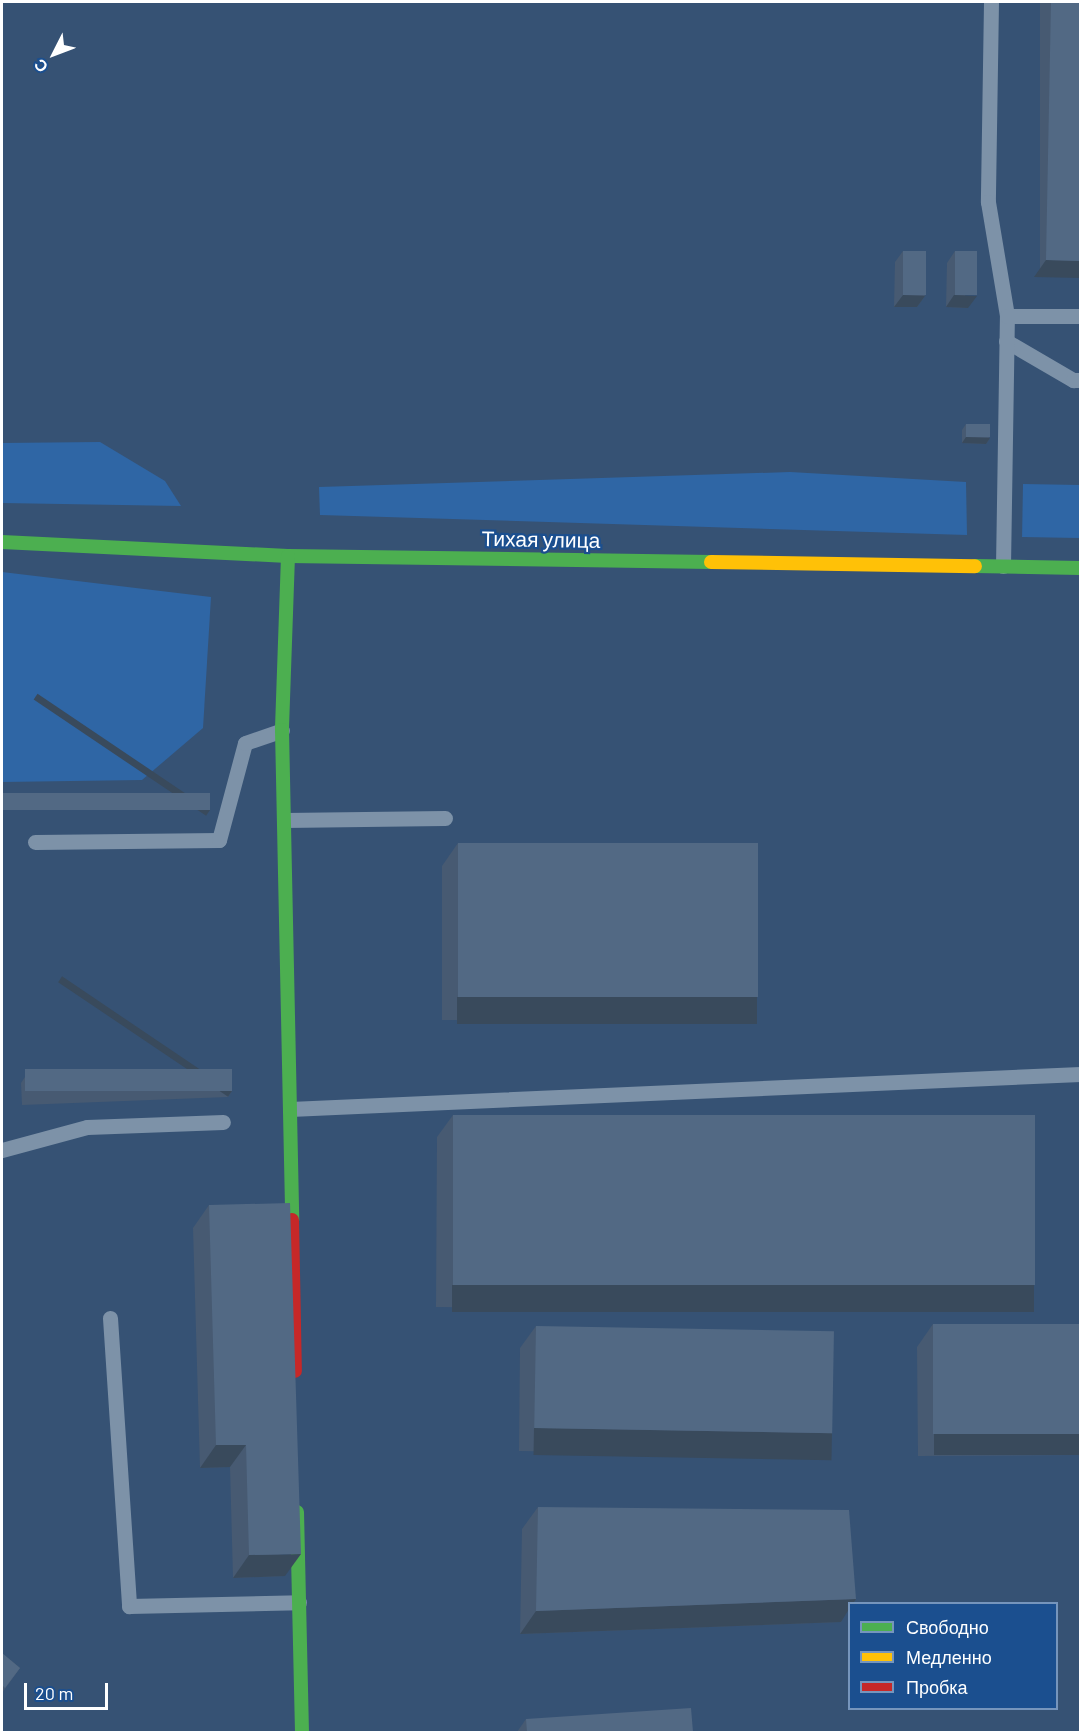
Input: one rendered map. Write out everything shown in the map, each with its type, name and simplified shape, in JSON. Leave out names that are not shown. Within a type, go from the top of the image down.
[{"type":"street","name":"Тихая улица","points":[[2,542],[288,556],[1080,568]]},
{"type":"street","points":[[288,556],[282,730],[295,1391]]},
{"type":"street","points":[[297,1496],[302,1732]]},
{"type":"lane","points":[[992,2],[988,202],[1007,315],[1003,566]]},
{"type":"lane","points":[[1007,315],[1080,316]]},
{"type":"lane","points":[[1006,341],[1073,380],[1080,380]]},
{"type":"lane","points":[[35,842],[219,840],[245,743],[282,730]]},
{"type":"lane","points":[[284,820],[445,818]]},
{"type":"lane","points":[[290,1109],[1020,1074],[1080,1074]]},
{"type":"lane","points":[[2,1150],[87,1127],[223,1122]]},
{"type":"lane","points":[[110,1318],[129,1606],[299,1602]]},
{"type":"shaded area","points":[[100,442],[165,481],[181,506],[2,503],[2,443]]},
{"type":"shaded area","points":[[790,472],[966,482],[967,535],[320,515],[319,487]]},
{"type":"shaded area","points":[[1023,484],[1080,485],[1079,538],[1022,537]]},
{"type":"shaded area","points":[[2,572],[211,597],[203,728],[142,780],[2,782]]},
{"type":"building","points":[[1051,2],[1080,2],[1080,261],[1046,260]]},
{"type":"building","points":[[903,251],[926,251],[926,295],[903,295]]},
{"type":"building","points":[[955,251],[977,251],[977,295],[955,295]]},
{"type":"building","points":[[966,424],[990,424],[990,437],[966,437]]},
{"type":"building","points":[[2,793],[210,793],[210,810],[2,810]]},
{"type":"building","points":[[458,843],[758,843],[758,997],[458,997]]},
{"type":"building","points":[[25,1069],[232,1069],[232,1091],[25,1091]]},
{"type":"building","points":[[453,1115],[1035,1115],[1035,1285],[453,1285]]},
{"type":"building","points":[[290,1203],[301,1554],[249,1555],[246,1445],[216,1445],[209,1205]]},
{"type":"building","points":[[933,1324],[1080,1324],[1080,1434],[933,1434]]},
{"type":"building","points":[[536,1326],[834,1331],[832,1433],[534,1428]]},
{"type":"building","points":[[538,1507],[849,1510],[856,1599],[536,1611]]},
{"type":"building","points":[[2,1653],[20,1668],[5,1688],[2,1685]]},
{"type":"building","points":[[691,1708],[693,1732],[527,1732],[526,1719]]},
{"type":"traffic: fast","points":[[2,542],[288,556],[711,562]]},
{"type":"traffic: fast","points":[[288,556],[282,730],[292,1220]]},
{"type":"traffic: fast","points":[[975,566],[1080,568]]},
{"type":"traffic: fast","points":[[297,1512],[302,1732]]},
{"type":"traffic: slow","points":[[711,562],[975,566]]},
{"type":"traffic: jam","points":[[292,1220],[295,1371]]}]
